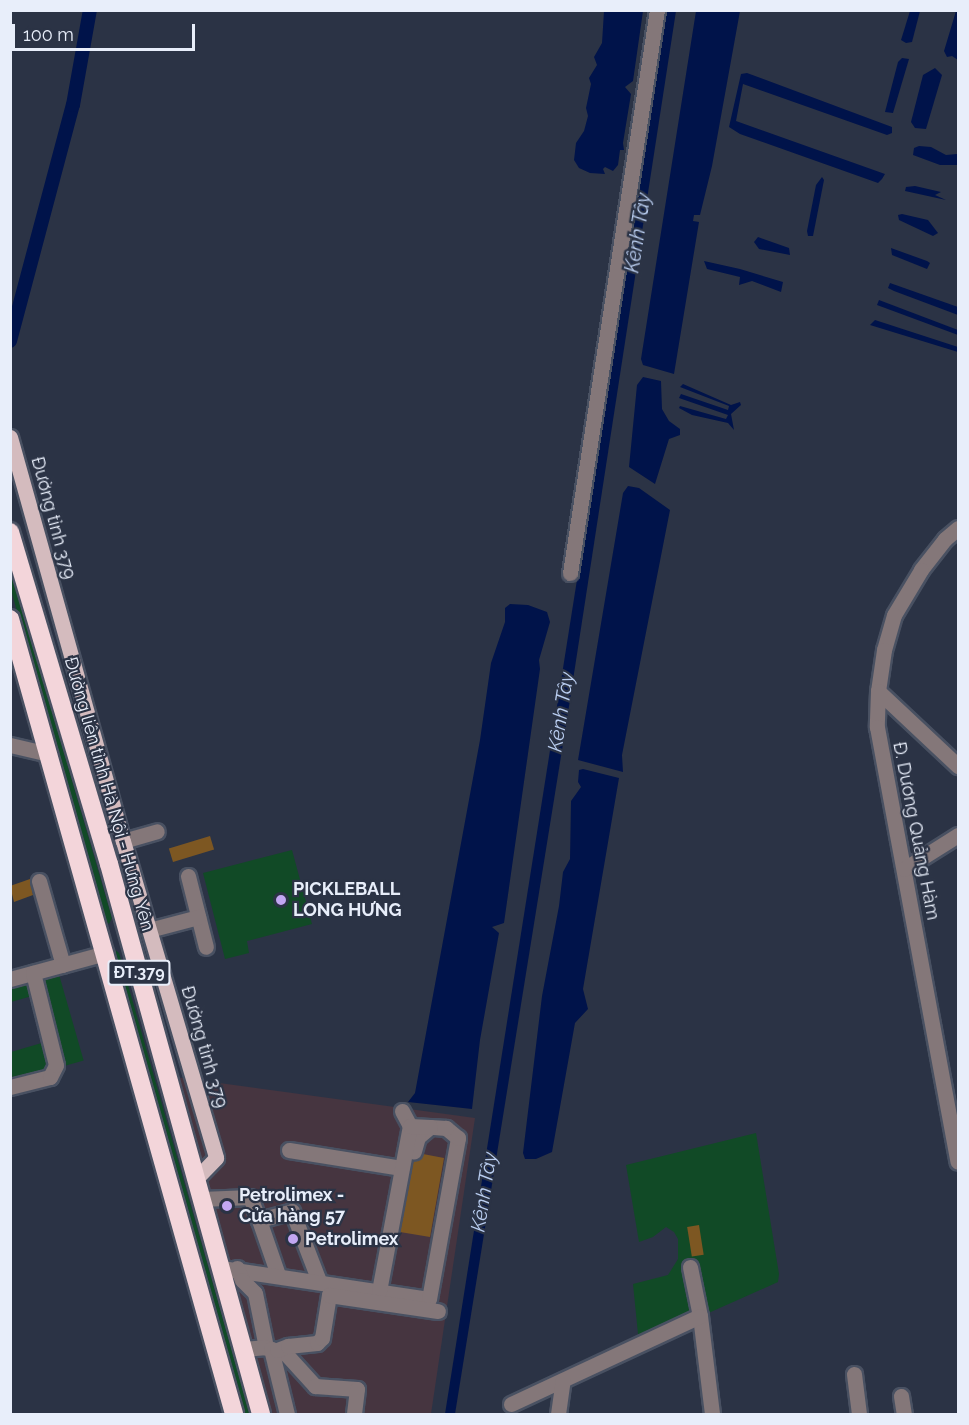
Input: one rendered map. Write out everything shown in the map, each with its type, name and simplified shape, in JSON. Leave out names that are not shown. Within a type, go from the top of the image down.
[{"type":"highway","name":"Đường liên tỉnh Hà Nội - Hưng Yên","points":[[10,532],[104,847],[201,1199],[229,1268],[243,1349],[261,1414]]},
{"type":"highway","name":"ĐT.379","points":[[10,619],[234,1414]]},
{"type":"highway","points":[[103,944],[128,932]]},
{"type":"main road","name":"Đường tỉnh 379","points":[[11,438],[123,841],[216,1158],[196,1179]]},
{"type":"main road","name":"Đường tỉnh 379","points":[[35,615],[58,608]]},
{"type":"main road","points":[[104,847],[123,841]]},
{"type":"main road","points":[[128,932],[149,930]]},
{"type":"street","points":[[570,573],[657,10]]},
{"type":"street","name":"Đ. Dương Quảng Hàm","points":[[958,528],[945,539],[921,570],[894,615],[884,650],[878,691],[877,727],[958,1162]]},
{"type":"street","points":[[878,691],[958,766]]},
{"type":"street","points":[[10,745],[49,754]]},
{"type":"street","points":[[123,841],[157,831]]},
{"type":"street","points":[[904,869],[957,841]]},
{"type":"street","points":[[188,876],[206,947]]},
{"type":"street","points":[[39,881],[63,965]]},
{"type":"street","points":[[149,930],[198,917]]},
{"type":"street","points":[[10,979],[63,965],[103,944]]},
{"type":"street","points":[[10,1087],[50,1077],[56,1065],[33,973]]},
{"type":"street","points":[[379,1291],[410,1126],[402,1111]]},
{"type":"street","points":[[229,1268],[429,1299],[458,1138],[446,1128],[410,1126]]},
{"type":"street","points":[[414,1151],[418,1137],[430,1127]]},
{"type":"street","points":[[289,1150],[402,1168]]},
{"type":"street","points":[[201,1199],[250,1197],[278,1275]]},
{"type":"street","points":[[259,1220],[292,1211],[319,1281]]},
{"type":"street","points":[[690,1267],[700,1316],[712,1414]]},
{"type":"street","points":[[229,1268],[255,1293],[271,1348],[286,1414]]},
{"type":"street","points":[[243,1349],[317,1343],[322,1338],[329,1295],[438,1311]]},
{"type":"street","points":[[511,1404],[700,1316]]},
{"type":"street","points":[[271,1348],[300,1368],[315,1386],[357,1389],[354,1414]]},
{"type":"street","points":[[854,1374],[859,1414]]},
{"type":"street","points":[[558,1414],[563,1380]]},
{"type":"street","points":[[901,1396],[904,1414]]},
{"type":"shaded area","points":[[168,1076],[475,1118],[431,1414],[261,1414]]},
{"type":"green space","points":[[10,567],[112,918],[109,924],[104,920],[11,590]]},
{"type":"green space","points":[[292,850],[312,924],[247,941],[249,953],[225,959],[203,873]]},
{"type":"green space","points":[[113,948],[119,953],[250,1414],[243,1414],[111,952]]},
{"type":"green space","points":[[58,971],[84,1060],[62,1067],[36,977]]},
{"type":"green space","points":[[27,977],[32,996],[11,1002],[11,981]]},
{"type":"green space","points":[[45,1042],[50,1062],[44,1070],[11,1080],[11,1052]]},
{"type":"green space","points":[[756,1133],[779,1274],[778,1282],[639,1344],[633,1284],[668,1275],[678,1259],[678,1239],[674,1232],[666,1227],[653,1237],[639,1242],[626,1165]]},
{"type":"water","points":[[604,11],[643,11],[633,81],[625,87],[631,94],[623,143],[624,150],[620,150],[618,165],[613,171],[605,167],[603,169],[605,174],[590,173],[579,168],[574,160],[576,143],[584,131],[588,116],[586,108],[591,84],[589,78],[597,65],[594,57],[602,43]]},
{"type":"water","name":"Kênh Tây","points":[[667,11],[676,11],[567,719],[455,1414],[445,1414]]},
{"type":"water","points":[[696,11],[740,11],[712,166],[700,215],[694,215],[693,221],[699,222],[674,374],[643,365],[641,359]]},
{"type":"water","points":[[910,11],[920,11],[912,42],[906,43],[901,40]]},
{"type":"water","points":[[956,11],[958,11],[958,60],[952,56],[947,57],[944,51]]},
{"type":"water","points":[[902,58],[909,59],[893,113],[885,112],[898,62]]},
{"type":"water","points":[[935,68],[942,75],[926,129],[915,128],[911,122],[923,75]]},
{"type":"water","points":[[747,73],[892,127],[892,133],[887,135],[743,84],[736,121],[885,174],[882,179],[878,183],[740,134],[729,127],[741,74]]},
{"type":"water","points":[[931,147],[946,155],[957,154],[958,165],[940,165],[913,155],[914,148]]},
{"type":"water","points":[[822,177],[824,180],[813,236],[808,236],[816,185]]},
{"type":"water","points":[[915,186],[941,192],[935,195],[946,200],[905,191],[906,187]]},
{"type":"water","points":[[898,215],[928,220],[938,233],[933,236],[899,220]]},
{"type":"water","points":[[758,237],[789,248],[790,255],[759,249],[754,242]]},
{"type":"water","points":[[891,248],[930,263],[927,269],[892,255]]},
{"type":"water","points":[[704,261],[783,282],[781,292],[752,281],[739,285],[740,277],[707,269]]},
{"type":"water","points":[[890,283],[958,307],[958,315],[894,291],[888,288]]},
{"type":"water","points":[[879,300],[958,330],[958,335],[877,305]]},
{"type":"water","points":[[875,320],[958,347],[958,352],[870,325]]},
{"type":"water","points":[[643,377],[661,381],[662,409],[669,421],[680,429],[680,435],[669,439],[655,484],[629,467],[637,385]]},
{"type":"water","points":[[683,384],[731,405],[740,402],[741,405],[731,414],[734,430],[728,423],[692,415],[679,408],[680,406],[726,419],[728,415],[679,398],[681,394],[728,410],[729,406],[680,387]]},
{"type":"water","points":[[628,486],[639,488],[670,510],[622,755],[623,772],[578,760],[623,493]]},
{"type":"water","points":[[510,604],[528,605],[547,612],[550,622],[539,660],[540,669],[504,923],[492,927],[499,933],[480,1040],[472,1109],[408,1102],[415,1093],[480,740],[491,663],[505,622],[505,608]]},
{"type":"water","points":[[579,770],[619,778],[583,989],[588,1009],[575,1023],[552,1152],[536,1159],[525,1159],[523,1153],[542,996],[563,872],[570,859],[571,801],[581,787],[578,782]]},
{"type":"building","points":[[210,836],[214,849],[173,862],[169,849]]},
{"type":"building","points":[[30,879],[33,895],[14,902],[10,886]]},
{"type":"building","points":[[423,1154],[444,1158],[430,1237],[400,1232],[413,1160]]},
{"type":"building","points":[[699,1225],[704,1255],[692,1257],[687,1227]]},
{"type":"waterway","points":[[10,341],[73,105],[90,10]]},
{"type":"place","name":"PICKLEBALL LONG HƯNG","points":[[281,900]]},
{"type":"place","name":"Petrolimex - Cửa hàng 57","points":[[227,1206]]},
{"type":"place","name":"Petrolimex","points":[[293,1239]]}]
